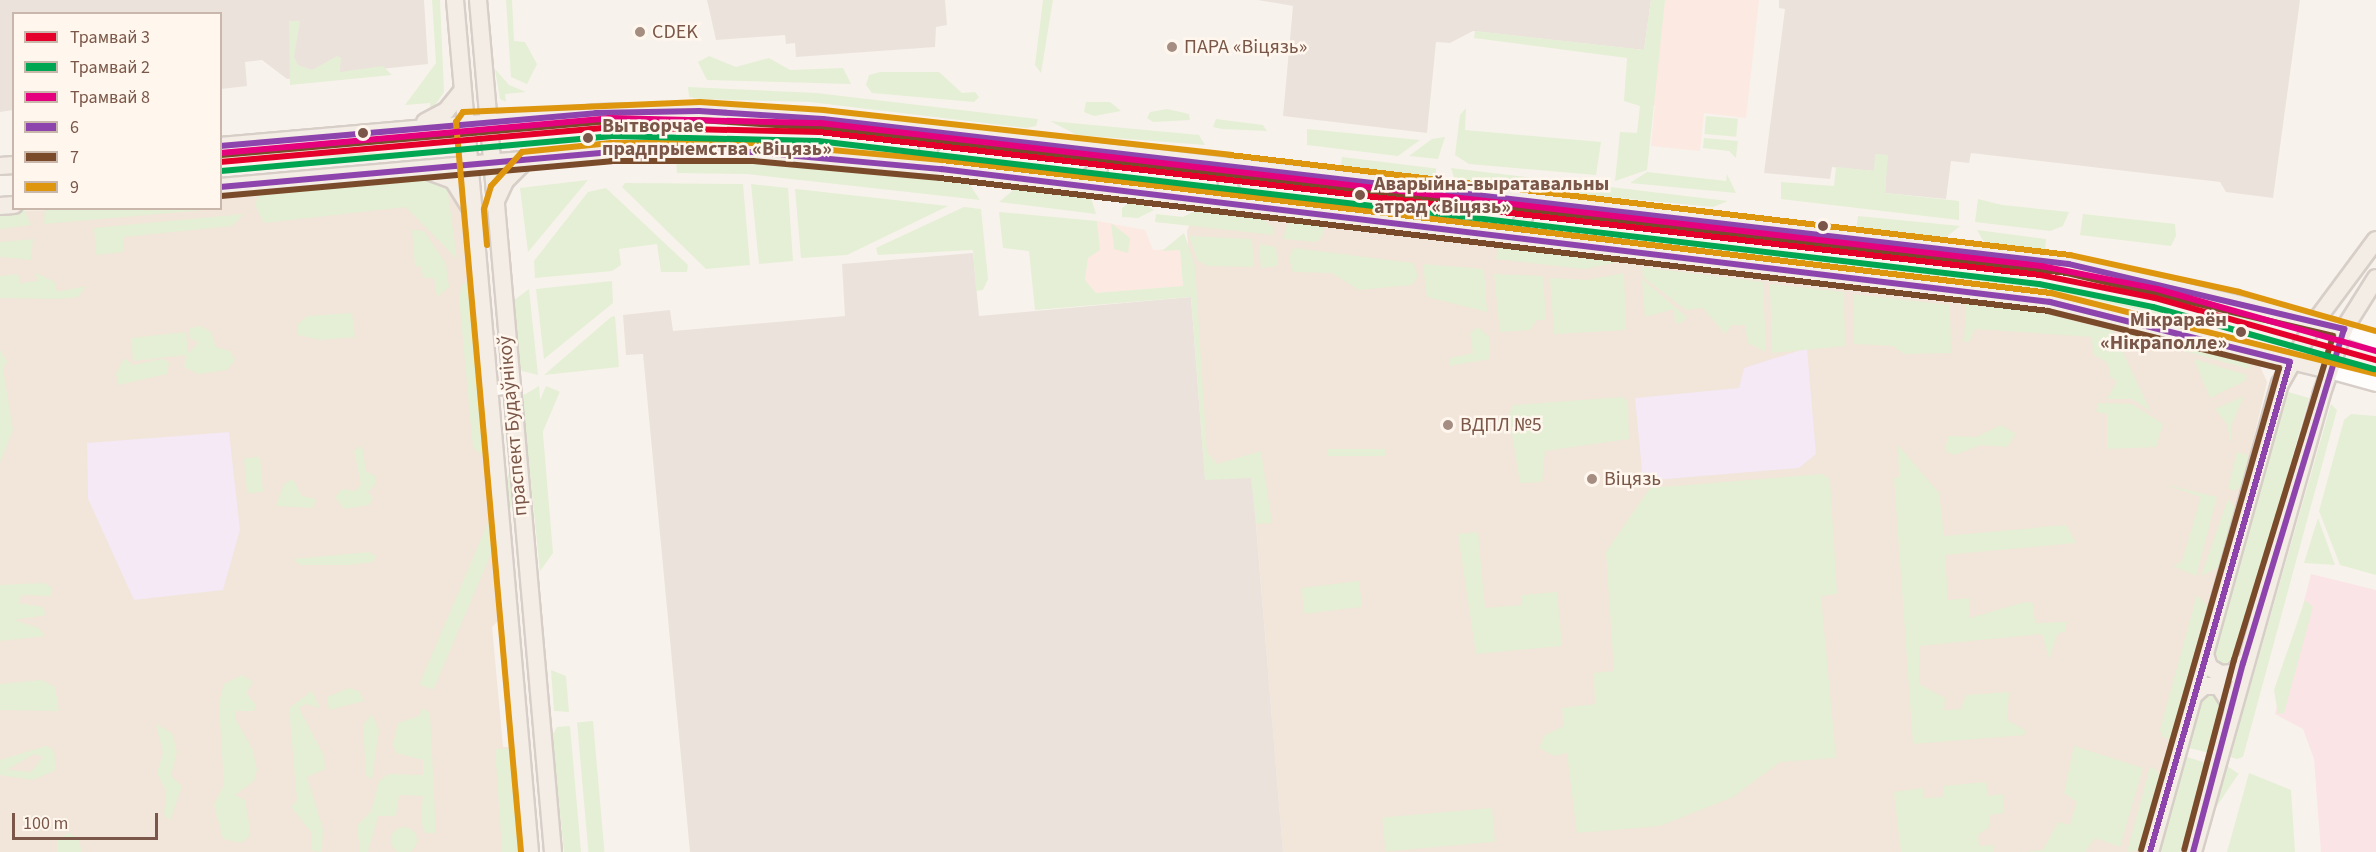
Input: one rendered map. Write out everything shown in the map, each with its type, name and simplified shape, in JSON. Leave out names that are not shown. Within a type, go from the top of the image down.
[{"type":"main road","name":"праспект Будаўнікоў","points":[[455,0],[530,852]]},
{"type":"main road","name":"праспект Будаўнікоў","points":[[478,0],[493,210],[553,852]]},
{"type":"main road","points":[[484,87],[517,118]]},
{"type":"main road","points":[[410,126],[436,118],[462,91]]},
{"type":"main road","points":[[222,146],[465,121],[699,111],[944,131],[2068,264],[2344,329],[2376,340]]},
{"type":"main road","points":[[941,169],[930,161],[927,147],[944,131]]},
{"type":"main road","points":[[1082,185],[1099,168],[1086,148]]},
{"type":"main road","points":[[222,187],[489,162],[692,150],[941,169],[2050,302],[2376,383]]},
{"type":"main road","points":[[493,210],[505,181],[526,160]]},
{"type":"main road","points":[[1238,205],[1227,183],[1244,166]]},
{"type":"main road","points":[[416,169],[453,180],[473,215]]},
{"type":"main road","points":[[1506,237],[1519,230],[1524,217],[1520,204],[1508,196]]},
{"type":"main road","points":[[1540,241],[1530,218],[1545,201]]},
{"type":"main road","points":[[2150,852],[2290,362],[2315,322],[2376,240]]},
{"type":"main road","points":[[2193,852],[2231,705],[2330,370],[2344,329],[2376,278]]},
{"type":"main road","points":[[2205,654],[2209,667],[2220,674],[2234,673],[2243,663]]},
{"type":"main road","points":[[2194,695],[2204,686],[2219,686],[2231,705]]},
{"type":"street","points":[[489,391],[510,388]]},
{"type":"street","points":[[509,606],[529,605]]},
{"type":"street","points":[[519,721],[540,719]]},
{"type":"shaded area","points":[[0,0],[424,0],[428,64],[287,79],[262,60],[245,62],[247,86],[222,89],[222,12],[12,12],[12,110],[0,112]]},
{"type":"shaded area","points":[[707,0],[945,0],[947,25],[936,27],[935,47],[796,57],[795,43],[786,44],[785,35],[716,40]]},
{"type":"shaded area","points":[[1258,0],[1651,0],[1644,50],[1473,31],[1450,43],[1436,42],[1427,133],[1283,116],[1293,6]]},
{"type":"shaded area","points":[[1665,0],[1759,0],[1746,118],[1704,113],[1700,151],[1651,146],[1655,105],[1650,104]]},
{"type":"shaded area","points":[[1779,0],[2300,0],[2273,198],[2226,192],[2220,182],[1971,153],[1969,163],[1951,161],[1946,199],[1885,193],[1887,155],[1874,171],[1832,167],[1830,179],[1764,173],[1785,9],[1779,8]]},
{"type":"shaded area","points":[[446,178],[465,208],[499,620],[492,627],[503,747],[512,747],[521,852],[0,852],[0,211],[222,210],[222,191]]},
{"type":"shaded area","points":[[1195,211],[2020,304],[2259,364],[2267,382],[2242,486],[2142,852],[1283,852],[1256,524],[1205,480],[1187,231]]},
{"type":"shaded area","points":[[1097,221],[1145,230],[1153,250],[1180,249],[1183,286],[1096,293],[1085,280],[1088,258],[1100,250]]},
{"type":"shaded area","points":[[973,253],[979,316],[1191,297],[1205,479],[1252,477],[1283,852],[690,852],[643,354],[626,355],[623,315],[670,310],[673,331],[845,316],[842,264]]},
{"type":"shaded area","points":[[1807,348],[1816,454],[1799,468],[1643,481],[1635,398],[1739,388],[1744,368]]},
{"type":"shaded area","points":[[229,432],[240,530],[223,590],[134,600],[88,499],[87,443]]},
{"type":"shaded area","points":[[2311,574],[2376,590],[2376,852],[2321,852],[2314,759],[2303,729],[2275,714]]},
{"type":"green space","points":[[432,0],[440,0],[444,92],[431,111],[430,103],[405,105],[436,63]]},
{"type":"green space","points":[[506,0],[512,0],[514,41],[525,42],[537,64],[527,84],[511,77]]},
{"type":"green space","points":[[1043,0],[1053,0],[1041,73],[1035,65]]},
{"type":"green space","points":[[1651,0],[1665,0],[1647,170],[1615,181],[1620,132],[1637,133],[1640,106],[1624,101],[1627,58],[1474,38],[1475,31],[1644,50]]},
{"type":"green space","points":[[289,21],[300,21],[294,57],[298,65],[312,70],[337,56],[341,58],[340,72],[383,66],[392,75],[290,85]]},
{"type":"green space","points":[[709,56],[736,67],[769,58],[790,70],[843,68],[851,84],[707,80],[698,62]]},
{"type":"green space","points":[[495,69],[509,85],[526,92],[505,94],[506,102],[500,99]]},
{"type":"green space","points":[[880,72],[939,72],[962,93],[975,92],[979,97],[974,102],[872,93],[866,85],[869,75]]},
{"type":"green space","points":[[688,87],[816,93],[1038,119],[1036,126],[1027,128],[810,102],[699,99],[689,97]]},
{"type":"green space","points":[[1086,102],[1110,102],[1121,111],[1094,116],[1084,112]]},
{"type":"green space","points":[[1466,108],[1465,130],[1601,142],[1596,175],[1469,164],[1455,155],[1460,115]]},
{"type":"green space","points":[[1167,109],[1189,114],[1190,120],[1153,122],[1147,118],[1150,112]]},
{"type":"green space","points":[[1706,116],[1738,119],[1736,137],[1704,134]]},
{"type":"green space","points":[[690,118],[810,124],[927,138],[924,142]]},
{"type":"green space","points":[[1216,119],[1263,125],[1267,131],[1213,127]]},
{"type":"green space","points":[[1050,121],[1199,135],[1205,145],[1077,135]]},
{"type":"green space","points":[[1307,129],[1420,140],[1398,156],[1307,145]]},
{"type":"green space","points":[[689,134],[808,140],[922,153],[924,158]]},
{"type":"green space","points":[[1445,137],[1438,159],[1409,156],[1432,139]]},
{"type":"green space","points":[[397,138],[398,142],[222,159],[222,154]]},
{"type":"green space","points":[[942,138],[1085,155],[1090,162],[937,143]]},
{"type":"green space","points":[[1704,138],[1738,141],[1736,158],[1729,151],[1703,148]]},
{"type":"green space","points":[[222,153],[399,153],[399,157],[222,157]]},
{"type":"green space","points":[[934,154],[1089,172],[1082,177],[938,159]]},
{"type":"green space","points":[[1875,154],[1888,155],[1885,193],[1959,201],[1959,220],[1781,199],[1781,182],[1834,186],[1836,167],[1874,171]]},
{"type":"green space","points":[[1342,157],[1436,169],[1435,180],[1341,169]]},
{"type":"green space","points":[[676,158],[747,158],[968,182],[980,200],[747,174],[677,173]]},
{"type":"green space","points":[[1113,158],[1220,169],[1220,177],[1112,166]]},
{"type":"green space","points":[[1451,168],[1728,201],[1713,207],[1465,183],[1455,181]]},
{"type":"green space","points":[[1647,172],[1726,181],[1727,174],[1736,193],[1630,183]]},
{"type":"green space","points":[[1109,174],[1218,187],[1217,193],[1108,180]]},
{"type":"green space","points":[[446,178],[457,259],[406,207],[264,223],[255,205],[261,188]]},
{"type":"green space","points":[[588,180],[528,252],[520,188]]},
{"type":"green space","points":[[625,183],[743,184],[750,265],[706,269],[622,187]]},
{"type":"green space","points":[[751,184],[788,188],[793,261],[759,264]]},
{"type":"green space","points":[[606,188],[688,265],[687,272],[661,272],[657,244],[619,249],[621,265],[612,271],[535,278],[534,261],[588,192]]},
{"type":"green space","points":[[1016,188],[1091,198],[1096,214],[999,202]]},
{"type":"green space","points":[[795,189],[948,206],[847,255],[801,258]]},
{"type":"green space","points":[[1411,193],[1514,203],[1521,212],[1410,200]]},
{"type":"green space","points":[[1978,199],[2002,205],[2069,212],[2063,226],[2050,231],[1975,222]]},
{"type":"green space","points":[[1132,201],[1141,202],[1154,210],[1138,218],[1122,217],[1122,208]]},
{"type":"green space","points":[[1337,202],[1519,221],[1512,227],[1336,207]]},
{"type":"green space","points":[[964,207],[981,209],[988,279],[983,290],[976,291],[973,250],[878,255],[876,248]]},
{"type":"green space","points":[[1541,209],[1846,244],[1846,249],[1534,214]]},
{"type":"green space","points":[[24,210],[31,225],[0,229],[0,211]]},
{"type":"green space","points":[[45,210],[205,210],[44,224]]},
{"type":"green space","points":[[1195,211],[1259,217],[1273,227],[1274,235],[1155,222],[1156,214],[1183,217]]},
{"type":"green space","points":[[999,212],[1097,221],[1100,250],[1088,258],[1085,280],[1096,293],[1183,286],[1180,250],[1162,251],[1184,233],[1195,266],[1207,452],[1217,464],[1261,451],[1272,523],[1256,524],[1251,478],[1205,480],[1191,297],[1035,310],[1029,251],[1003,248]]},
{"type":"green space","points":[[244,214],[232,226],[123,237],[124,252],[96,255],[94,228]]},
{"type":"green space","points":[[2083,214],[2175,224],[2176,236],[2171,246],[2080,235]]},
{"type":"green space","points":[[1858,216],[1960,226],[1944,239],[1856,230]]},
{"type":"green space","points":[[1288,222],[1324,227],[1322,237],[1316,242],[1283,239]]},
{"type":"green space","points":[[1111,223],[1130,238],[1128,253],[1114,249]]},
{"type":"green space","points":[[1533,223],[1844,261],[1844,266],[1541,231]]},
{"type":"green space","points":[[412,230],[424,231],[446,264],[449,287],[437,297],[434,278],[424,278],[420,266],[415,267]]},
{"type":"green space","points":[[1977,230],[2046,239],[2045,252],[1985,244]]},
{"type":"green space","points":[[1189,236],[1252,239],[1254,267],[1208,266],[1198,261]]},
{"type":"green space","points":[[33,239],[31,260],[0,257],[0,242]]},
{"type":"green space","points":[[1259,244],[1276,247],[1278,266],[1261,268]]},
{"type":"green space","points":[[1854,245],[2070,272],[2265,319],[2263,325],[2069,276],[1853,250]]},
{"type":"green space","points":[[1499,246],[1622,257],[1623,261],[1585,269],[1496,259]]},
{"type":"green space","points":[[1294,248],[1413,263],[1418,276],[1412,285],[1359,290],[1332,273],[1293,272],[1289,258]]},
{"type":"green space","points":[[1852,262],[2052,285],[2202,319],[2201,324],[2068,294],[1852,268]]},
{"type":"green space","points":[[1423,264],[1484,269],[1487,312],[1427,297]]},
{"type":"green space","points":[[1642,267],[1763,282],[1766,352],[1748,343],[1745,325],[1732,325],[1725,334],[1703,308],[1686,310],[1643,277]]},
{"type":"green space","points":[[36,273],[55,282],[57,292],[86,286],[78,297],[0,298],[0,276],[18,274],[20,283],[37,281]]},
{"type":"green space","points":[[1624,273],[1626,330],[1554,334],[1550,278],[1587,280]]},
{"type":"green space","points":[[1494,274],[1543,276],[1546,320],[1537,320],[1530,330],[1500,332]]},
{"type":"green space","points":[[1642,279],[1687,317],[1682,323],[1675,323],[1674,309],[1645,317]]},
{"type":"green space","points":[[470,281],[477,306],[485,457],[473,448],[459,297],[462,285]]},
{"type":"green space","points":[[612,281],[613,303],[544,359],[536,289]]},
{"type":"green space","points":[[1770,284],[1844,292],[1845,346],[1772,353]]},
{"type":"green space","points":[[529,289],[538,375],[522,371],[518,362],[513,301]]},
{"type":"green space","points":[[1853,294],[1950,305],[1951,353],[1904,354],[1893,346],[1854,344]]},
{"type":"green space","points":[[1966,301],[2019,307],[2113,331],[2151,412],[2132,399],[2107,399],[2117,381],[2110,377],[2108,363],[2093,354],[2092,337],[1975,329],[1969,342],[1964,342]]},
{"type":"green space","points":[[352,313],[355,337],[320,340],[298,335],[297,325],[307,316]]},
{"type":"green space","points":[[615,316],[619,367],[544,375],[611,317]]},
{"type":"green space","points":[[200,326],[211,332],[216,347],[230,351],[235,360],[227,370],[198,374],[184,367],[186,355],[133,361],[131,338],[186,332],[188,353],[199,343],[190,338],[190,328]]},
{"type":"green space","points":[[1478,327],[1489,337],[1490,359],[1449,366],[1450,358],[1473,353],[1470,333]]},
{"type":"green space","points":[[2135,331],[2238,357],[2249,363],[2249,369],[2130,336]]},
{"type":"green space","points":[[0,350],[7,361],[3,369],[13,430],[0,463]]},
{"type":"green space","points":[[124,358],[133,365],[162,359],[169,362],[167,374],[118,385],[116,374]]},
{"type":"green space","points":[[2194,359],[2247,375],[2245,381],[2210,398]]},
{"type":"green space","points":[[539,386],[553,553],[540,571],[522,396]]},
{"type":"green space","points":[[546,386],[560,392],[433,690],[419,684]]},
{"type":"green space","points":[[2288,392],[2309,398],[2236,660],[2222,667],[2215,653]]},
{"type":"green space","points":[[2244,396],[2231,426],[2231,443],[2227,424],[2215,409]]},
{"type":"green space","points":[[1623,397],[1628,402],[1629,439],[1545,451],[1542,482],[1520,483],[1509,415],[1513,405]]},
{"type":"green space","points":[[2098,403],[2132,404],[2163,424],[2156,447],[2107,449],[2107,414],[2096,412]]},
{"type":"green space","points":[[2331,404],[2337,410],[2243,757],[2237,759],[2230,757]]},
{"type":"green space","points":[[2351,414],[2376,416],[2376,575],[2340,565],[2319,511],[2344,420]]},
{"type":"green space","points":[[2001,425],[2016,434],[2007,447],[1981,445],[1954,455],[1945,451],[1948,436],[1976,437]]},
{"type":"green space","points":[[362,445],[366,471],[375,476],[376,484],[368,492],[373,498],[369,505],[344,509],[335,497],[342,489],[356,491],[361,484],[354,451]]},
{"type":"green space","points":[[1898,445],[1939,493],[1944,536],[2066,525],[2076,543],[1945,555],[1948,600],[1969,598],[1970,618],[2024,602],[2033,603],[2035,623],[2067,622],[2065,632],[2058,633],[2049,659],[2042,634],[1919,646],[1919,684],[1945,698],[1944,710],[1961,709],[1966,695],[2009,692],[2007,720],[2025,730],[2025,735],[1913,744],[1894,478],[1899,477]]},
{"type":"green space","points":[[1328,449],[1385,449],[1385,456],[1328,456]]},
{"type":"green space","points":[[2237,452],[2248,455],[2242,486],[2234,491],[2228,488]]},
{"type":"green space","points":[[260,457],[263,492],[247,493],[244,458]]},
{"type":"green space","points":[[1822,474],[1830,479],[1837,594],[1821,596],[1836,758],[1780,762],[1733,797],[1660,826],[1577,833],[1567,753],[1554,756],[1539,748],[1545,735],[1564,726],[1562,708],[1595,704],[1594,673],[1614,671],[1606,552],[1650,488]]},
{"type":"green space","points":[[293,479],[302,496],[316,499],[313,508],[276,506],[284,484]]},
{"type":"green space","points":[[2163,484],[2217,497],[2196,576],[2173,566],[2182,562],[2201,497]]},
{"type":"green space","points":[[2228,499],[2236,509],[2219,567],[2201,576]]},
{"type":"green space","points":[[2318,518],[2335,565],[2304,563]]},
{"type":"green space","points":[[1478,532],[1485,608],[1522,605],[1521,595],[1557,592],[1562,646],[1476,654],[1458,534]]},
{"type":"green space","points":[[369,552],[376,556],[373,562],[348,565],[300,565],[293,559]]},
{"type":"green space","points":[[1359,581],[1362,607],[1305,614],[1301,588]]},
{"type":"green space","points":[[43,583],[52,587],[52,596],[22,595],[18,603],[43,607],[46,615],[14,620],[39,628],[45,636],[0,641],[0,585]]},
{"type":"green space","points":[[2197,595],[2209,607],[2172,740],[2163,737],[2160,730]]},
{"type":"green space","points":[[2305,600],[2313,607],[2284,713],[2278,714],[2274,690]]},
{"type":"green space","points":[[551,670],[566,676],[569,712],[554,711]]},
{"type":"green space","points":[[242,675],[253,682],[246,693],[256,705],[254,711],[236,711],[235,718],[253,750],[257,770],[254,781],[235,795],[245,800],[249,823],[249,837],[241,843],[223,839],[214,805],[224,785],[219,703],[224,684]]},
{"type":"green space","points":[[42,680],[55,687],[59,711],[0,710],[0,684]]},
{"type":"green space","points":[[349,688],[359,691],[364,701],[329,710],[327,697]]},
{"type":"green space","points":[[2217,690],[2224,703],[2210,753],[2189,748],[2203,696]]},
{"type":"green space","points":[[312,691],[320,708],[306,704],[299,708],[324,756],[325,769],[307,777],[323,829],[322,852],[312,851],[312,833],[291,807],[297,800],[289,708]]},
{"type":"green space","points":[[423,708],[430,713],[436,833],[425,833],[421,822],[423,796],[399,795],[396,816],[378,816],[368,852],[360,852],[357,826],[371,811],[379,781],[388,774],[423,775],[423,760],[396,753],[393,745],[398,723],[419,716]]},
{"type":"green space","points":[[372,714],[379,730],[372,780],[366,775],[363,725]]},
{"type":"green space","points":[[593,721],[604,852],[588,852],[577,722]]},
{"type":"green space","points":[[156,724],[172,733],[177,752],[171,776],[182,786],[170,821],[164,814],[166,791],[157,773],[163,753]]},
{"type":"green space","points":[[570,726],[581,852],[564,852],[552,736],[557,727]]},
{"type":"green space","points":[[46,746],[54,750],[56,770],[33,780],[0,775],[0,760]],"holes":[[[34,754],[43,757],[31,772],[7,770]]]},
{"type":"green space","points":[[2074,746],[2143,768],[2120,847],[2095,838],[2085,852],[2026,852],[2043,850],[2058,822],[2070,825],[2077,802],[2064,793]]},
{"type":"green space","points":[[513,748],[520,852],[502,852],[495,749]]},
{"type":"green space","points":[[2187,757],[2207,763],[2180,852],[2158,851]]},
{"type":"green space","points":[[2227,766],[2239,774],[2189,848],[2177,840]]},
{"type":"green space","points":[[2150,767],[2158,771],[2160,783],[2142,850],[2127,852]]},
{"type":"green space","points":[[2249,773],[2291,790],[2295,852],[2227,852]]},
{"type":"green space","points":[[1986,782],[1988,796],[2003,794],[2004,813],[1990,815],[1989,827],[1978,835],[1979,846],[1993,845],[1994,852],[1901,852],[1894,792],[1923,788],[1924,798],[1943,797],[1943,786]]},
{"type":"green space","points":[[1492,808],[1495,842],[1385,851],[1382,818]]},
{"type":"green space","points":[[404,827],[413,831],[417,840],[413,849],[404,853],[395,849],[391,840],[395,831]]},
{"type":"green space","points":[[69,833],[78,838],[82,852],[57,852],[57,840]]},
{"type":"tram line","name":"8","points":[[222,153],[609,118],[820,123],[2041,266],[2157,289],[2376,351]]},
{"type":"tram line","name":"3","points":[[222,162],[610,127],[819,132],[2040,275],[2155,298],[2376,360]]},
{"type":"tram line","name":"2","points":[[222,171],[610,136],[818,141],[2039,284],[2153,307],[2374,369]]},
{"type":"transit line","name":"9","points":[[521,852],[456,122],[463,112],[700,102],[824,110],[1230,155],[2070,255],[2239,292],[2376,331]]},
{"type":"transit line","name":"6","points":[[222,146],[596,113],[699,111],[823,119],[2069,264],[2344,329],[2243,663],[2193,852]]},
{"type":"transit line","name":"7","points":[[222,155],[596,122],[699,120],[822,128],[2067,273],[2333,336],[2234,660],[2184,850]]},
{"type":"transit line","name":"9","points":[[487,245],[484,209],[491,186],[522,152],[611,143],[754,143],[942,160],[2051,293],[2376,374]]},
{"type":"transit line","name":"6","points":[[222,187],[611,152],[753,152],[941,169],[2050,302],[2290,362],[2150,852]]},
{"type":"transit line","name":"7","points":[[222,196],[611,161],[753,161],[940,178],[2048,311],[2279,368],[2141,850]]},
{"type":"place","name":"CDEK","points":[[640,32]]},
{"type":"place","name":"ПАРА «Віцязь»","points":[[1172,47]]},
{"type":"place","name":"Вытворчае прадпрыемства «Віцязь»","points":[[588,138]]},
{"type":"place","name":"Аварыйна-выратавальны атрад «Віцязь»","points":[[1360,195]]},
{"type":"place","name":"Мікрараён «Нікраполле»","points":[[2241,332]]},
{"type":"place","name":"ВДПЛ №5","points":[[1448,425]]},
{"type":"place","name":"Віцязь","points":[[1592,479]]}]
